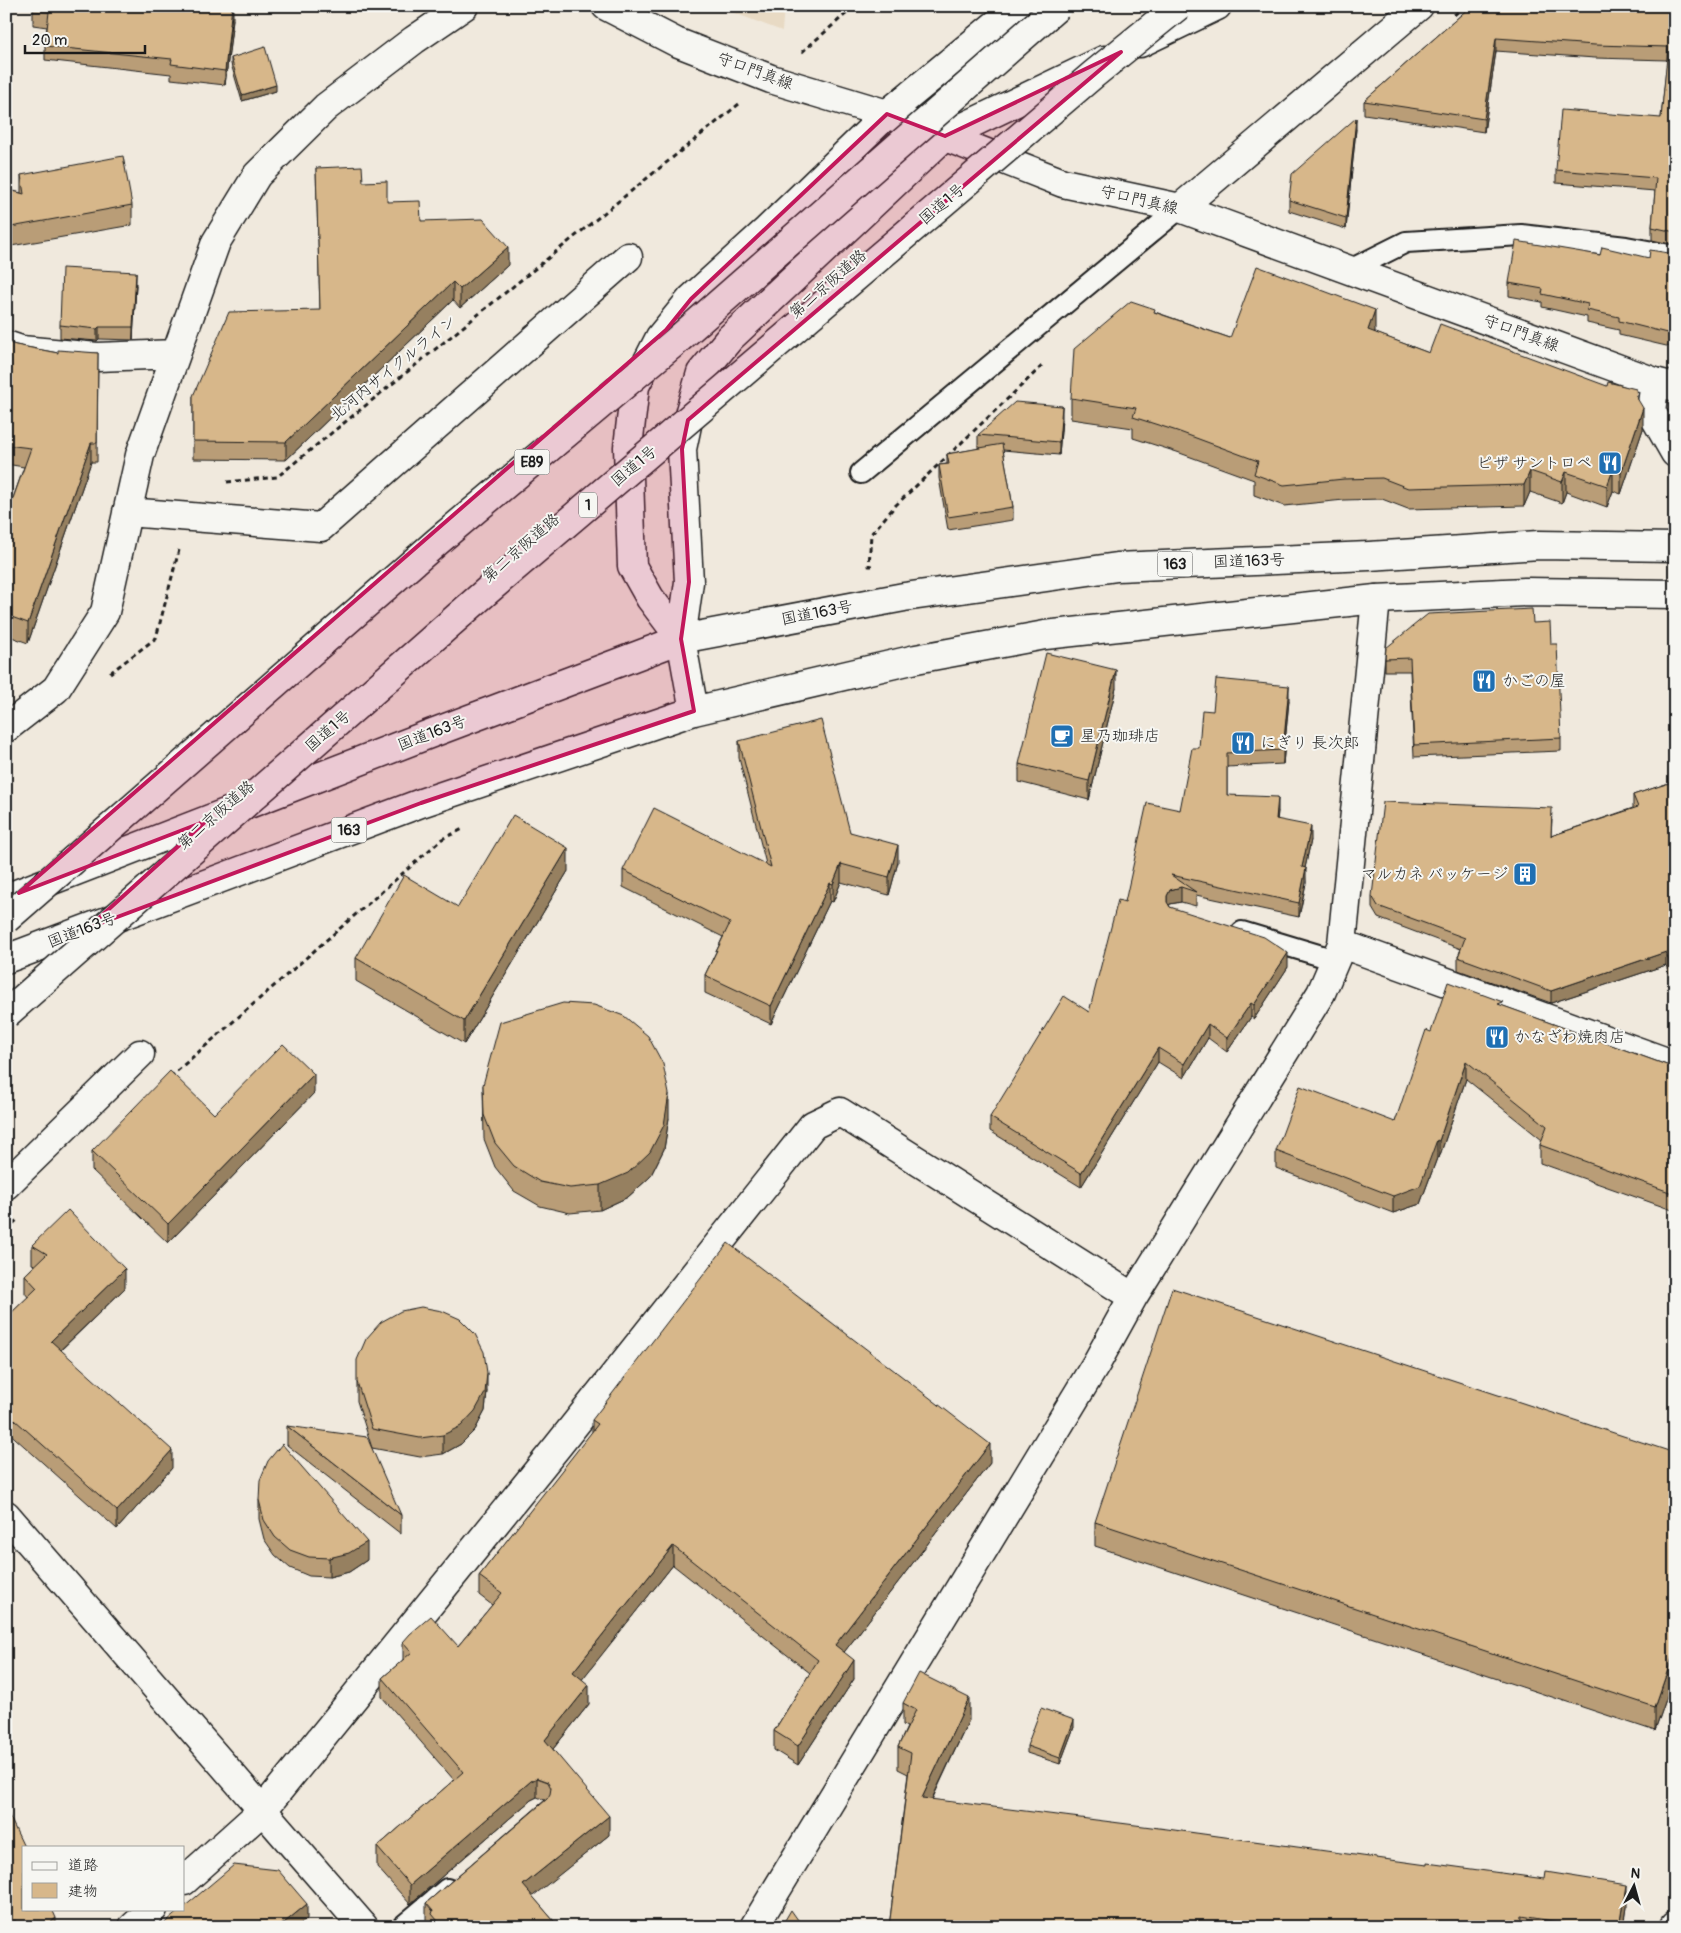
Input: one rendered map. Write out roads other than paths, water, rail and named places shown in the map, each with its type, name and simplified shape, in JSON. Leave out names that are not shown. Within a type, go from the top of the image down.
[{"type":"main road","points":[[6,728],[56,689],[105,612],[140,455],[216,242],[257,175],[326,106],[414,40],[464,6]]},
{"type":"main road","name":"守口門真線","points":[[606,6],[676,42],[771,79],[888,114],[1063,183],[1180,208],[1665,384]]},
{"type":"main road","points":[[681,639],[650,598],[632,566],[628,447],[635,386],[660,337],[691,299],[767,230],[888,114],[1015,6]]},
{"type":"main road","points":[[6,905],[1038,6]]},
{"type":"main road","name":"E89","points":[[6,919],[438,541],[688,330],[1058,6]]},
{"type":"main road","name":"第二京阪道路","points":[[6,1000],[481,583],[1080,67],[1156,6]]},
{"type":"main road","name":"国道1号","points":[[6,1014],[487,591],[1087,80],[1178,6]]},
{"type":"main road","points":[[694,711],[681,639],[688,582],[682,449],[701,373],[730,338],[945,136],[1218,6]]},
{"type":"main road","points":[[1180,208],[1419,6]]},
{"type":"main road","points":[[127,512],[321,527],[628,257]]},
{"type":"main road","points":[[6,346],[21,350],[97,357],[176,354]]},
{"type":"main road","points":[[1665,384],[1651,410],[1675,453]]},
{"type":"main road","name":"国道163号","points":[[6,898],[681,639],[904,597],[1117,567],[1369,556],[1539,545],[1675,547]]},
{"type":"main road","name":"国道163号","points":[[6,959],[421,803],[694,711],[916,659],[1045,635],[1376,600],[1525,592],[1675,594]]},
{"type":"main road","points":[[754,1927],[1091,1372],[1133,1297],[1321,993],[1339,952],[1376,600]]},
{"type":"main road","points":[[1339,952],[1675,1065]]},
{"type":"main road","points":[[6,1185],[140,1054]]},
{"type":"main road","points":[[185,1880],[262,1811],[563,1439],[813,1125],[840,1112],[1133,1297]]},
{"type":"main road","points":[[6,1515],[364,1927]]},
{"type":"main road","points":[[133,1927],[152,1910]]},
{"type":"lane","points":[[861,473],[1180,208]]},
{"type":"lane","points":[[1350,270],[1406,242],[1521,236],[1626,247],[1675,256]]},
{"type":"lane","points":[[1224,927],[1339,952]]},
{"type":"lane","points":[[402,1927],[460,1877]]},
{"type":"place","name":"ピザ サントロペ","points":[[1610,463]]},
{"type":"place","name":"かごの屋","points":[[1484,681]]},
{"type":"place","name":"星乃珈琲店","points":[[1062,736]]},
{"type":"place","name":"にぎり 長次郎","points":[[1243,743]]},
{"type":"place","name":"マルカネ パッケージ","points":[[1525,874]]},
{"type":"place","name":"かなざわ焼肉店","points":[[1497,1037]]}]
